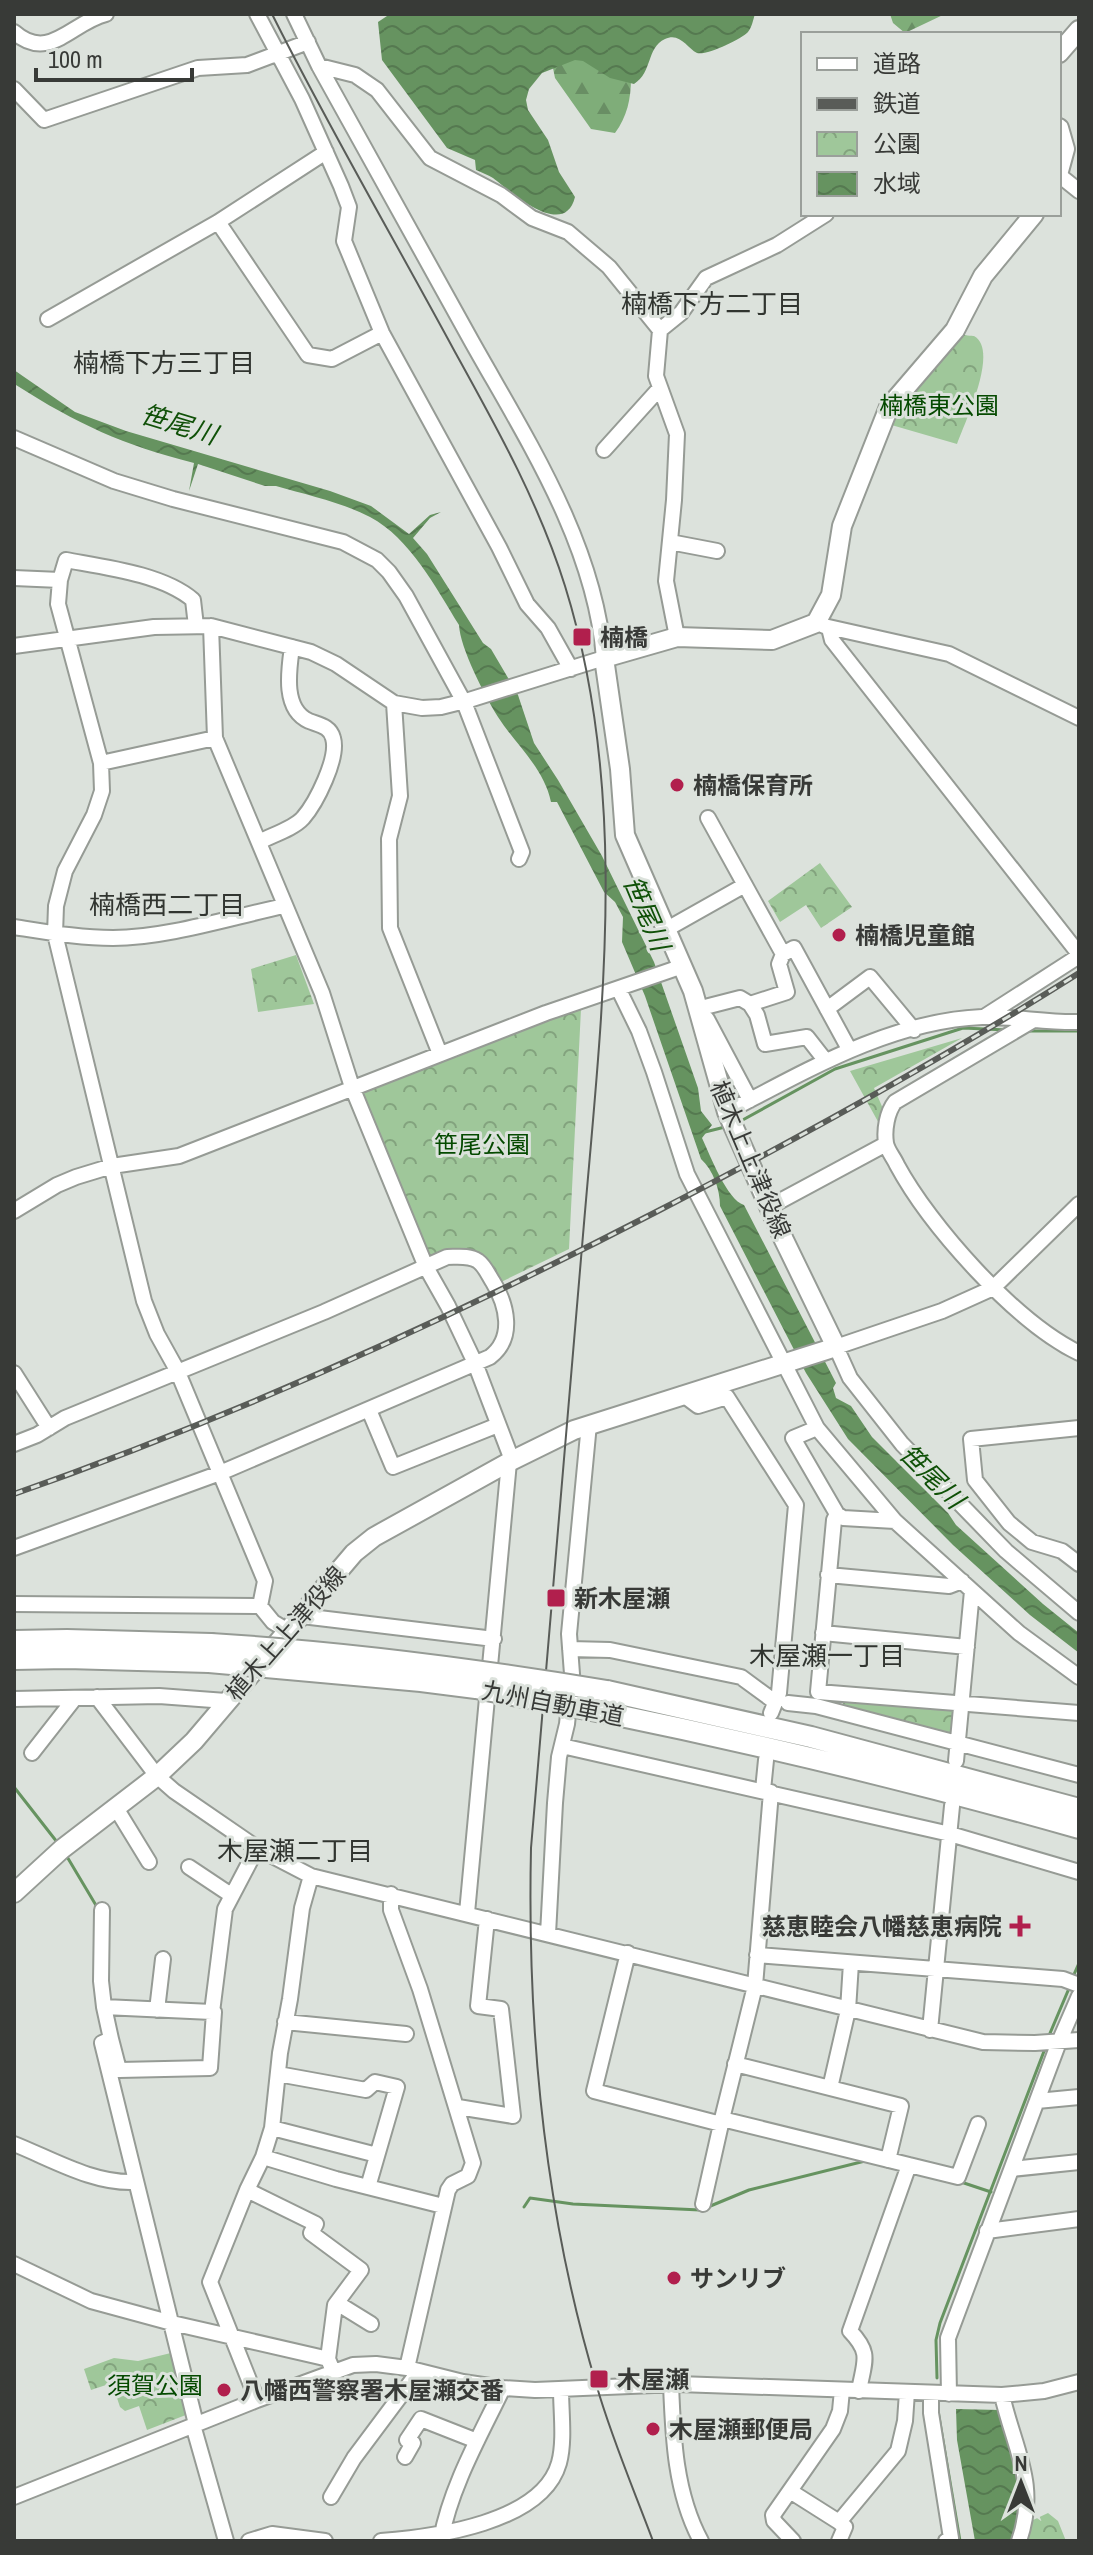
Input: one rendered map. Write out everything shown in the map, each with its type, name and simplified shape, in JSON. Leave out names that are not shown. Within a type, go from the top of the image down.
[{"type":"highway","name":"九州自動車道","points":[[14,1641],[67,1640],[210,1653],[299,1668],[605,1702],[811,1737],[1079,1809]]},
{"type":"highway","name":"九州自動車道","points":[[14,1659],[210,1653]]},
{"type":"highway","name":"九州自動車道","points":[[605,1702],[1079,1828]]},
{"type":"main road","points":[[1061,51],[1079,30]]},
{"type":"main road","points":[[1061,135],[1065,149],[1061,165]]},
{"type":"main road","points":[[604,658],[677,637],[772,640],[823,626],[842,526],[889,407],[955,330],[983,276],[1032,216]]},
{"type":"main road","name":"植木上上津役線","points":[[14,1893],[62,1849],[157,1776],[194,1741],[354,1553],[374,1537],[511,1461],[589,1424],[833,1348],[727,1112],[698,1002],[678,968],[667,929],[625,835],[620,769],[604,658]]},
{"type":"street","points":[[14,32],[23,40],[45,44],[63,38],[79,24],[106,14]]},
{"type":"street","points":[[257,14],[326,152],[349,207],[344,241],[382,333],[527,604],[548,628],[567,670]]},
{"type":"street","points":[[14,646],[154,627],[203,626],[311,652],[336,664],[394,703],[422,708],[466,701],[604,658],[602,631],[591,589],[554,492],[319,66],[294,14]]},
{"type":"street","points":[[14,89],[44,120],[198,68],[247,65],[308,42]]},
{"type":"street","points":[[319,66],[355,75],[377,90],[430,158],[490,189],[532,218],[568,232],[609,267],[660,330],[656,376],[677,434],[666,581],[677,637]]},
{"type":"street","points":[[48,319],[218,222],[326,152]]},
{"type":"street","points":[[1061,175],[1079,191]]},
{"type":"street","points":[[660,330],[681,313],[706,278],[777,245],[823,216]]},
{"type":"street","points":[[218,222],[308,355],[332,359],[382,333]]},
{"type":"street","points":[[604,450],[659,389]]},
{"type":"street","points":[[14,438],[114,481],[358,548],[377,560],[398,584],[466,701],[522,852],[519,859]]},
{"type":"street","points":[[670,542],[717,551]]},
{"type":"street","points":[[260,1606],[265,1581],[177,1370],[157,1334],[144,1301],[55,934],[56,906],[65,871],[94,815],[102,791],[101,763],[58,604],[66,560],[152,580],[180,590],[193,600],[203,626],[215,738],[322,993],[352,1087],[426,1267],[475,1363],[511,1461],[467,1913]]},
{"type":"street","points":[[14,578],[60,580]]},
{"type":"street","points":[[823,626],[949,654],[1079,718]]},
{"type":"street","points":[[823,626],[1079,955],[984,1017]]},
{"type":"street","points":[[259,842],[301,820],[325,782],[334,747],[329,730],[299,713],[288,686],[292,647]]},
{"type":"street","points":[[394,703],[400,796],[389,839],[390,928],[440,1054]]},
{"type":"street","points":[[101,763],[215,738]]},
{"type":"street","points":[[708,818],[783,954]]},
{"type":"street","points":[[667,929],[745,885]]},
{"type":"street","points":[[14,927],[55,934],[138,937],[284,906]]},
{"type":"street","points":[[750,1004],[787,992],[779,964],[783,954],[794,948],[849,1049]]},
{"type":"street","points":[[14,1211],[57,1185],[112,1166],[179,1156],[546,1013],[678,968]]},
{"type":"street","points":[[827,1009],[870,977],[914,1030]]},
{"type":"street","points":[[621,989],[654,1072],[687,1174],[786,1362],[817,1428],[895,1521],[1019,1633],[1079,1677]]},
{"type":"street","points":[[750,1100],[698,1002],[740,998],[750,1004],[757,1015],[765,1044],[807,1037],[825,1060]]},
{"type":"street","points":[[727,1112],[849,1049],[914,1030],[984,1017],[1079,1022]]},
{"type":"street","points":[[1032,1021],[895,1102],[888,1111],[886,1144],[921,1205],[993,1288],[1029,1319],[1079,1353]]},
{"type":"street","points":[[769,1207],[886,1144]]},
{"type":"street","points":[[1079,1204],[993,1288],[942,1311],[833,1348],[850,1378],[902,1444],[955,1495],[1006,1551],[1079,1613]]},
{"type":"street","points":[[14,1444],[65,1418],[324,1312],[447,1257],[465,1256],[479,1262],[503,1299],[506,1326],[500,1350],[475,1363],[220,1473],[14,1548]]},
{"type":"street","points":[[14,1373],[49,1428]]},
{"type":"street","points":[[682,1394],[698,1406],[727,1397],[796,1505],[778,1706]]},
{"type":"street","points":[[369,1410],[393,1467],[498,1425]]},
{"type":"street","points":[[548,1934],[555,1803],[572,1674],[569,1634],[589,1424]]},
{"type":"street","points":[[817,1428],[793,1438],[837,1514],[843,1518],[895,1521]]},
{"type":"street","points":[[1079,1428],[971,1439],[975,1480],[1009,1523],[1032,1542],[1062,1551],[1079,1564]]},
{"type":"street","points":[[955,1495],[975,1480]]},
{"type":"street","points":[[817,1699],[837,1514]]},
{"type":"street","points":[[828,1575],[967,1586]]},
{"type":"street","points":[[956,1761],[967,1647],[967,1586]]},
{"type":"street","points":[[14,1604],[260,1606]]},
{"type":"street","points":[[260,1606],[273,1622],[288,1631]]},
{"type":"street","points":[[302,1616],[494,1639]]},
{"type":"street","points":[[823,1633],[967,1647]]},
{"type":"street","points":[[570,1649],[610,1650],[741,1677],[778,1706],[817,1699],[962,1704],[1079,1713]]},
{"type":"street","points":[[14,1699],[159,1696],[226,1701]]},
{"type":"street","points":[[97,1697],[157,1776],[257,1848],[311,1876],[983,2042],[1079,2040]]},
{"type":"street","points":[[32,1753],[75,1698]]},
{"type":"street","points":[[817,1699],[958,1744],[1079,1775]]},
{"type":"street","points":[[562,1746],[950,1834],[1079,1872]]},
{"type":"street","points":[[703,2204],[755,1986],[767,1791],[766,1760]]},
{"type":"street","points":[[930,2030],[952,1806]]},
{"type":"street","points":[[116,1808],[149,1862]]},
{"type":"street","points":[[102,1910],[101,1981],[108,2040],[119,2070],[210,2068],[212,2012],[225,1909],[257,1848]]},
{"type":"street","points":[[189,1867],[231,1895]]},
{"type":"street","points":[[257,2400],[210,2282],[263,2157],[272,2128],[302,1908],[311,1876]]},
{"type":"street","points":[[331,2497],[413,2370],[443,2206],[452,2184],[468,2176],[473,2163],[420,1989],[391,1910],[391,1894]]},
{"type":"street","points":[[458,2107],[513,2116],[501,2009],[478,2006],[487,1919]]},
{"type":"street","points":[[628,1953],[594,2091],[958,2177],[978,2124]]},
{"type":"street","points":[[757,1955],[1074,1986],[1037,2101],[948,2338],[949,2394]]},
{"type":"street","points":[[157,2010],[163,1959]]},
{"type":"street","points":[[830,2088],[848,2010],[851,1963]]},
{"type":"street","points":[[104,2007],[212,2012]]},
{"type":"street","points":[[285,2022],[406,2034]]},
{"type":"street","points":[[108,2040],[102,2043],[226,2541]]},
{"type":"street","points":[[735,2064],[901,2106],[888,2160]]},
{"type":"street","points":[[278,2074],[366,2090],[375,2082],[397,2087],[368,2187]]},
{"type":"street","points":[[1037,2101],[1079,2097]]},
{"type":"street","points":[[272,2128],[377,2155]]},
{"type":"street","points":[[14,2144],[101,2179],[117,2183],[135,2182]]},
{"type":"street","points":[[263,2157],[443,2206]]},
{"type":"street","points":[[1012,2169],[1079,2162]]},
{"type":"street","points":[[859,2391],[865,2353],[863,2345],[850,2331],[909,2165]]},
{"type":"street","points":[[247,2190],[316,2224],[311,2233],[361,2270],[337,2303],[330,2365]]},
{"type":"street","points":[[987,2231],[1079,2219]]},
{"type":"street","points":[[14,2264],[91,2301],[231,2336],[330,2365],[413,2370],[503,2388],[671,2384],[1002,2395],[1044,2391],[1079,2382]]},
{"type":"street","points":[[337,2303],[371,2324]]},
{"type":"street","points":[[14,2497],[257,2400],[330,2365]]},
{"type":"street","points":[[671,2384],[676,2466],[689,2514],[701,2541]]},
{"type":"street","points":[[442,2537],[455,2492],[503,2388]]},
{"type":"street","points":[[381,2541],[442,2537],[514,2510],[547,2489],[560,2460],[561,2389]]},
{"type":"street","points":[[793,2541],[773,2518],[838,2419],[842,2390]]},
{"type":"street","points":[[839,2522],[898,2451],[907,2392]]},
{"type":"street","points":[[931,2393],[931,2413],[951,2538],[946,2541]]},
{"type":"street","points":[[1002,2395],[1028,2500],[1027,2518],[1019,2541]]},
{"type":"street","points":[[405,2457],[413,2443],[407,2440],[421,2419],[477,2441]]},
{"type":"street","points":[[790,2491],[845,2527],[839,2541]]},
{"type":"street","points":[[249,2541],[272,2534],[325,2541]]},
{"type":"green space","points":[[890,14],[945,14],[907,32],[893,23]]},
{"type":"green space","points":[[564,33],[631,78],[628,107],[615,133],[591,129],[555,78],[551,58]]},
{"type":"green space","name":"楠橋東公園","points":[[961,334],[974,336],[981,344],[983,356],[978,388],[957,444],[888,424],[897,406]]},
{"type":"green space","points":[[820,863],[852,907],[821,928],[806,905],[780,922],[768,901]]},
{"type":"green space","points":[[296,955],[314,1004],[258,1012],[251,969]]},
{"type":"green space","name":"笹尾公園","points":[[581,1009],[569,1249],[501,1282],[487,1262],[472,1252],[455,1250],[431,1259],[362,1092],[548,1018]]},
{"type":"green space","points":[[962,1038],[874,1088],[884,1111],[881,1127],[850,1071]]},
{"type":"green space","points":[[844,1698],[955,1708],[953,1738],[842,1708]]},
{"type":"green space","name":"須賀公園","points":[[175,2352],[191,2413],[147,2430],[139,2406],[125,2411],[120,2407],[112,2383],[91,2390],[84,2369],[114,2358],[138,2361]]},
{"type":"green space","points":[[1048,2513],[1058,2521],[1066,2541],[1024,2541],[1031,2521]]},
{"type":"water","points":[[390,14],[755,14],[748,32],[708,52],[697,53],[675,38],[665,39],[655,48],[644,73],[634,84],[610,78],[583,61],[575,60],[542,73],[529,89],[526,100],[528,110],[548,140],[559,172],[575,197],[569,209],[560,214],[548,213],[523,201],[493,178],[476,170],[475,160],[447,148],[382,60],[378,22]]},
{"type":"water","points":[[14,370],[75,412],[126,431],[330,491],[371,506],[409,534],[430,515],[441,512],[430,518],[413,538],[427,554],[483,643],[491,649],[518,695],[534,743],[602,856],[654,962],[698,1088],[701,1111],[712,1125],[702,1138],[725,1186],[744,1205],[836,1383],[833,1388],[836,1398],[851,1406],[872,1437],[948,1513],[956,1525],[1079,1633],[1079,1653],[1030,1615],[953,1545],[848,1439],[806,1373],[720,1206],[715,1180],[701,1159],[645,996],[622,942],[623,917],[615,902],[604,892],[557,802],[551,802],[536,768],[493,708],[468,659],[459,625],[410,551],[384,526],[359,512],[324,499],[265,486],[198,464],[189,491],[194,463],[145,449],[80,422],[16,385]]},
{"type":"water","points":[[956,2409],[1000,2410],[1023,2495],[1013,2541],[975,2541],[957,2440]]},
{"type":"waterway","points":[[739,1122],[835,1069],[963,1028],[1007,1030]]},
{"type":"waterway","points":[[1027,1031],[1079,1031]]},
{"type":"waterway","points":[[705,1132],[725,1127]]},
{"type":"waterway","points":[[14,1787],[57,1842]]},
{"type":"waterway","points":[[66,1855],[97,1907]]},
{"type":"waterway","points":[[1072,1979],[1079,1963]]},
{"type":"waterway","points":[[1048,2038],[1070,1986]]},
{"type":"waterway","points":[[937,2378],[936,2340],[940,2323],[1046,2046]]},
{"type":"waterway","points":[[708,2207],[749,2190],[865,2161]]},
{"type":"waterway","points":[[961,2182],[991,2192]]},
{"type":"waterway","points":[[524,2207],[530,2198],[573,2204],[700,2210]]},
{"type":"waterway","points":[[938,2411],[960,2541]]},
{"type":"tram line","points":[[272,14],[486,409],[543,525],[565,586],[585,666],[598,746],[606,909],[603,990],[531,1848],[532,1984],[543,2120],[564,2255],[603,2406],[653,2541]]},
{"type":"railway","points":[[14,1494],[178,1433],[339,1365],[576,1253],[816,1127],[975,1037],[1079,973]]},
{"type":"place","name":"楠橋","points":[[582,637]]},
{"type":"place","name":"楠橋保育所","points":[[677,785]]},
{"type":"place","name":"楠橋児童館","points":[[839,935]]},
{"type":"place","name":"新木屋瀬","points":[[556,1598]]},
{"type":"place","name":"慈恵睦会八幡慈恵病院","points":[[1020,1926]]},
{"type":"place","name":"サンリブ","points":[[674,2278]]},
{"type":"place","name":"木屋瀬","points":[[599,2379]]},
{"type":"place","name":"八幡西警察署木屋瀬交番","points":[[224,2390]]},
{"type":"place","name":"木屋瀬郵便局","points":[[653,2429]]},
{"type":"district","name":"楠橋下方二丁目","points":[[712,303]]},
{"type":"district","name":"楠橋下方三丁目","points":[[164,362]]},
{"type":"district","name":"楠橋西二丁目","points":[[167,904]]},
{"type":"district","name":"木屋瀬一丁目","points":[[827,1655]]},
{"type":"district","name":"木屋瀬二丁目","points":[[295,1850]]},
{"type":"water label","name":"笹尾川","points":[[179,424]]},
{"type":"water label","name":"笹尾川","points":[[647,913]]},
{"type":"water label","name":"笹尾川","points":[[932,1476]]}]
